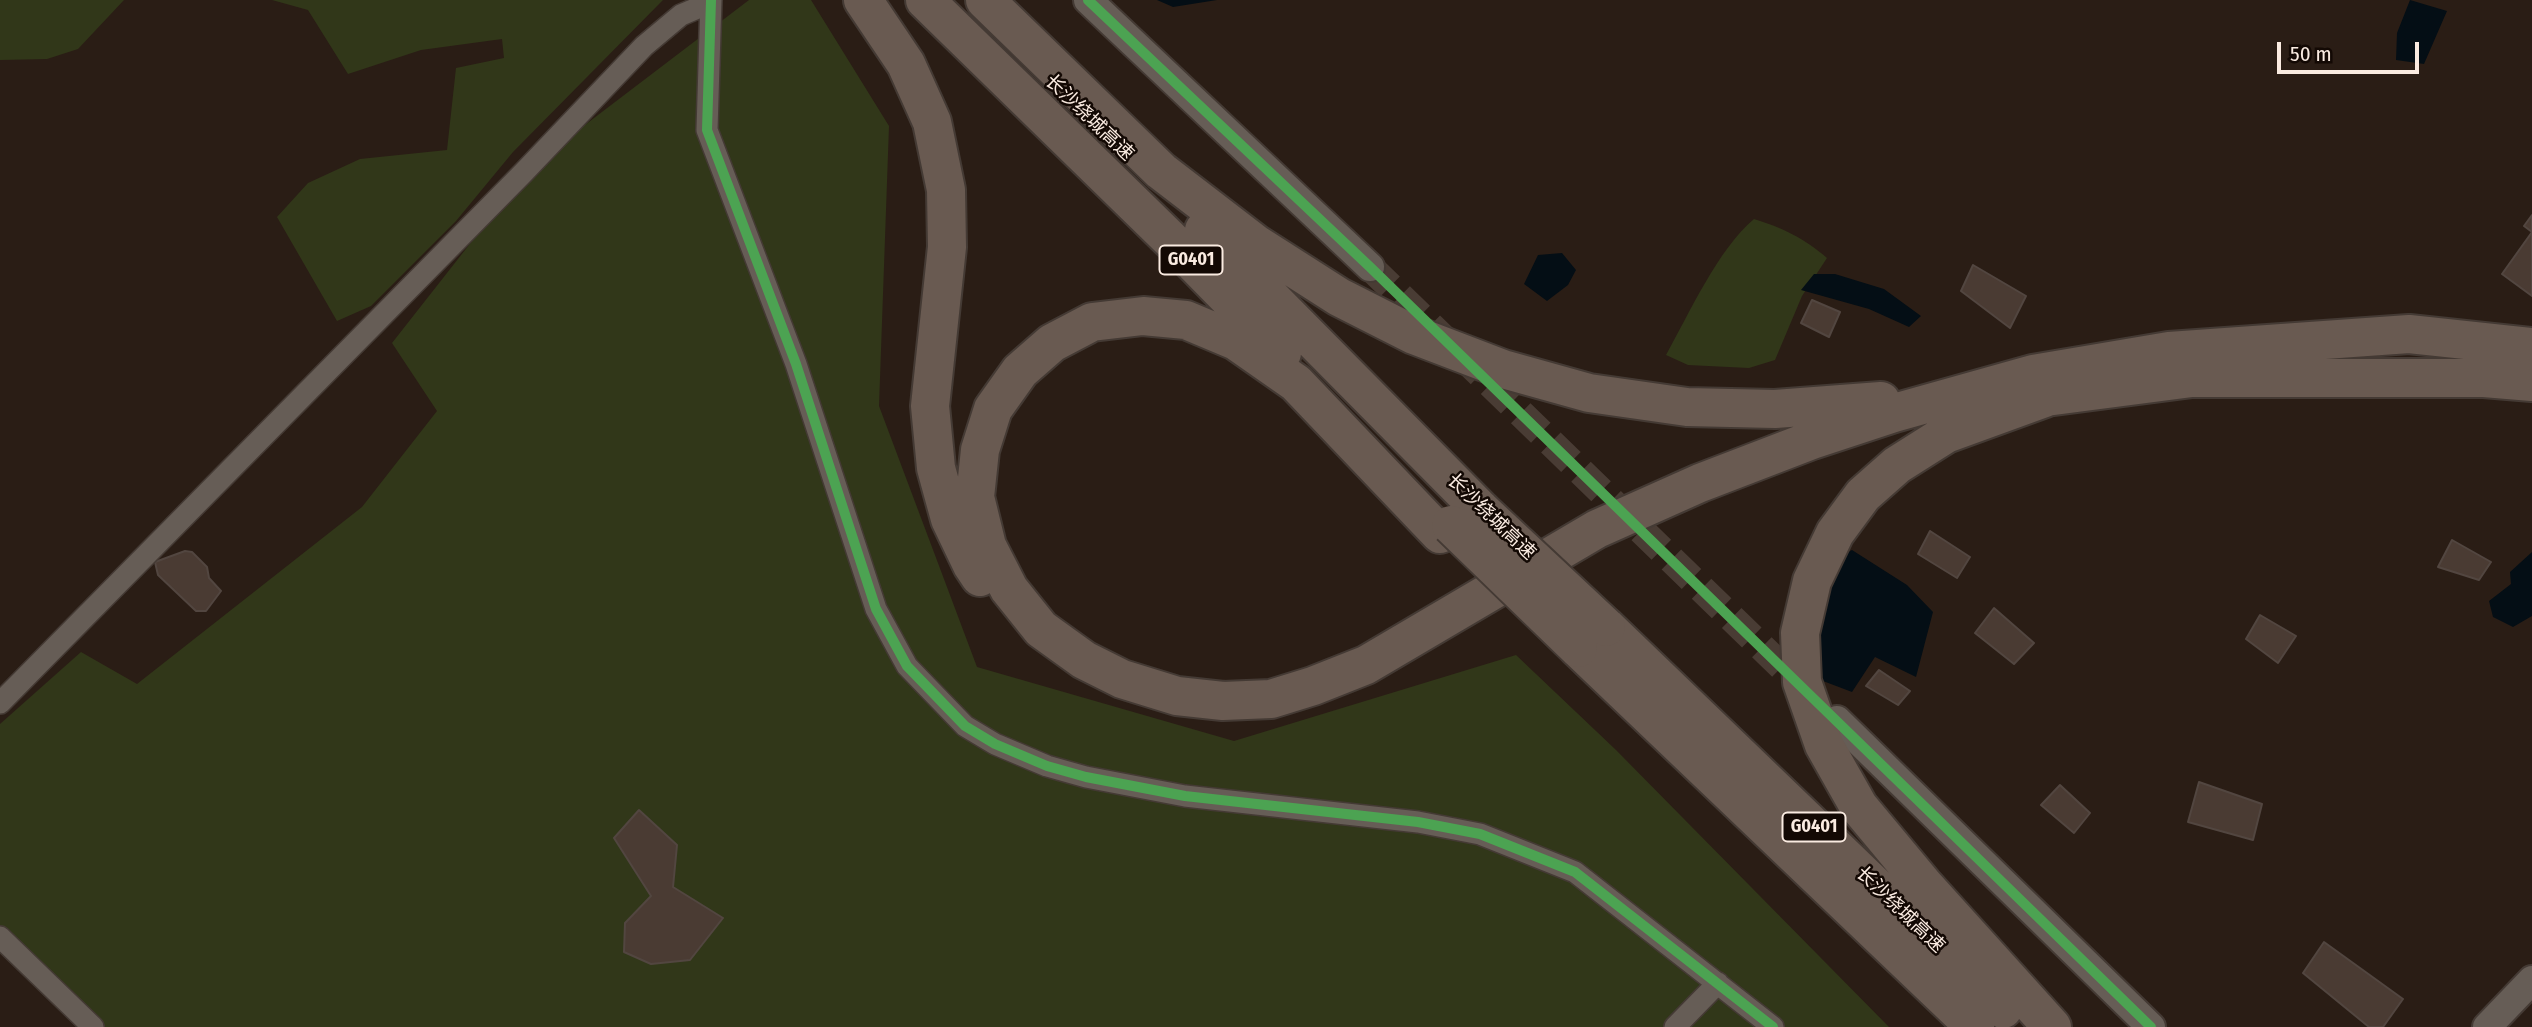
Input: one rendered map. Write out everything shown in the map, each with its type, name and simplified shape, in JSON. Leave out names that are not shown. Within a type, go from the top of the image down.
[{"type":"highway","points":[[863,0],[906,64],[932,122],[946,190],[947,247],[930,406],[936,468],[950,519],[972,565],[1008,617],[1051,656],[1101,688],[1165,711],[1226,717],[1272,713],[1323,699],[1377,677],[1581,556],[1675,512],[1770,473],[1867,439],[1952,414],[2192,378],[2445,378],[2532,382]]},
{"type":"highway","name":"长沙绕城高速","points":[[925,0],[1457,523]]},
{"type":"highway","name":"长沙绕城高速","points":[[968,0],[1235,259],[1457,523]]},
{"type":"highway","points":[[985,0],[1161,171],[1256,244],[1339,297],[1414,335],[1503,369],[1590,393],[1699,408],[1775,409],[1875,402],[2008,381]]},
{"type":"highway","points":[[1584,643],[1457,523],[1296,383],[1236,341],[1186,320],[1143,316],[1092,323],[1052,343],[1020,372],[993,409],[980,450],[975,498],[987,546],[1009,589],[1041,629],[1084,660],[1113,674],[1177,696],[1223,701],[1271,699],[1366,665],[1597,529],[1700,483],[1824,436],[1894,413],[2033,374],[2169,351],[2409,334],[2532,346]]},
{"type":"highway","points":[[2045,398],[1946,433],[1896,465],[1863,495],[1835,533],[1812,581],[1800,633],[1802,682],[1824,745],[1859,807],[1941,905],[2052,1027]]},
{"type":"highway","name":"长沙绕城高速","points":[[1584,643],[1743,806],[1975,1027]]},
{"type":"highway","name":"长沙绕城高速","points":[[1584,643],[2022,1027]]},
{"type":"street","points":[[1088,0],[1370,267]]},
{"type":"street","points":[[0,703],[524,172],[644,46],[681,15],[710,2],[707,130],[796,363],[876,609],[907,666],[965,726],[995,744],[1047,766],[1086,777],[1185,796],[1418,822],[1480,834],[1575,872],[1773,1027]]},
{"type":"street","points":[[1837,720],[2151,1027]]},
{"type":"street","points":[[0,937],[93,1027]]},
{"type":"street","points":[[2487,1027],[2532,980]]},
{"type":"street","points":[[1675,1027],[1718,982]]},
{"type":"green space","points":[[0,0],[124,0],[78,49],[47,59],[0,60]]},
{"type":"green space","points":[[272,0],[663,0],[513,152],[456,221],[371,306],[337,321],[277,217],[308,183],[360,159],[447,150],[456,68],[504,58],[502,39],[421,50],[348,74],[308,10]]},
{"type":"green space","points":[[749,0],[811,0],[889,126],[879,406],[977,667],[1234,741],[1516,655],[1616,750],[1889,1027],[101,1027],[0,927],[0,724],[81,652],[137,684],[362,507],[437,411],[392,343],[531,166]]},
{"type":"green space","points":[[1754,219],[1793,234],[1827,258],[1802,296],[1775,360],[1749,368],[1688,365],[1666,355],[1716,264]]},
{"type":"shaded area","points":[[1157,0],[1217,0],[1173,7]]},
{"type":"shaded area","points":[[2410,0],[2447,11],[2424,64],[2396,60],[2397,33]]},
{"type":"shaded area","points":[[1562,253],[1576,270],[1568,285],[1547,301],[1524,284],[1538,255]]},
{"type":"shaded area","points":[[1814,274],[1835,274],[1884,289],[1921,316],[1909,327],[1869,309],[1801,290]]},
{"type":"shaded area","points":[[1852,550],[1907,585],[1933,612],[1916,677],[1875,657],[1852,692],[1823,681],[1815,646],[1838,557]]},
{"type":"shaded area","points":[[2532,552],[2532,616],[2513,627],[2493,617],[2489,601],[2511,584],[2510,572]]},
{"type":"building","points":[[2532,215],[2532,232],[2524,226]]},
{"type":"building","points":[[2532,232],[2532,296],[2502,274]]},
{"type":"building","points":[[1973,265],[2026,296],[2010,328],[1961,291]]},
{"type":"building","points":[[1812,300],[1840,312],[1829,337],[1801,323]]},
{"type":"building","points":[[1930,531],[1970,557],[1957,578],[1918,554]]},
{"type":"building","points":[[2452,540],[2491,562],[2479,580],[2438,567]]},
{"type":"building","points":[[185,551],[192,552],[207,567],[209,578],[221,591],[206,611],[196,611],[158,575],[155,562]]},
{"type":"building","points":[[1994,608],[2034,643],[2014,664],[1975,633]]},
{"type":"building","points":[[2260,615],[2296,636],[2278,663],[2246,639]]},
{"type":"building","points":[[1879,670],[1910,691],[1898,705],[1866,686]]},
{"type":"building","points":[[2199,782],[2262,804],[2253,840],[2188,822]]},
{"type":"building","points":[[2060,785],[2090,813],[2074,833],[2041,805]]},
{"type":"building","points":[[639,810],[677,845],[673,887],[723,918],[690,960],[651,964],[624,952],[625,923],[651,896],[614,838]]},
{"type":"building","points":[[2324,942],[2403,999],[2383,1027],[2369,1027],[2303,973]]},
{"type":"tunnel","points":[[1370,267],[1810,694]]},
{"type":"cycle path","points":[[711,0],[707,130],[796,364],[876,609],[907,666],[965,726],[995,744],[1047,766],[1086,777],[1185,796],[1418,822],[1480,834],[1575,872],[1773,1027]]},
{"type":"cycle path","points":[[1088,0],[1370,267],[2151,1027]]}]
